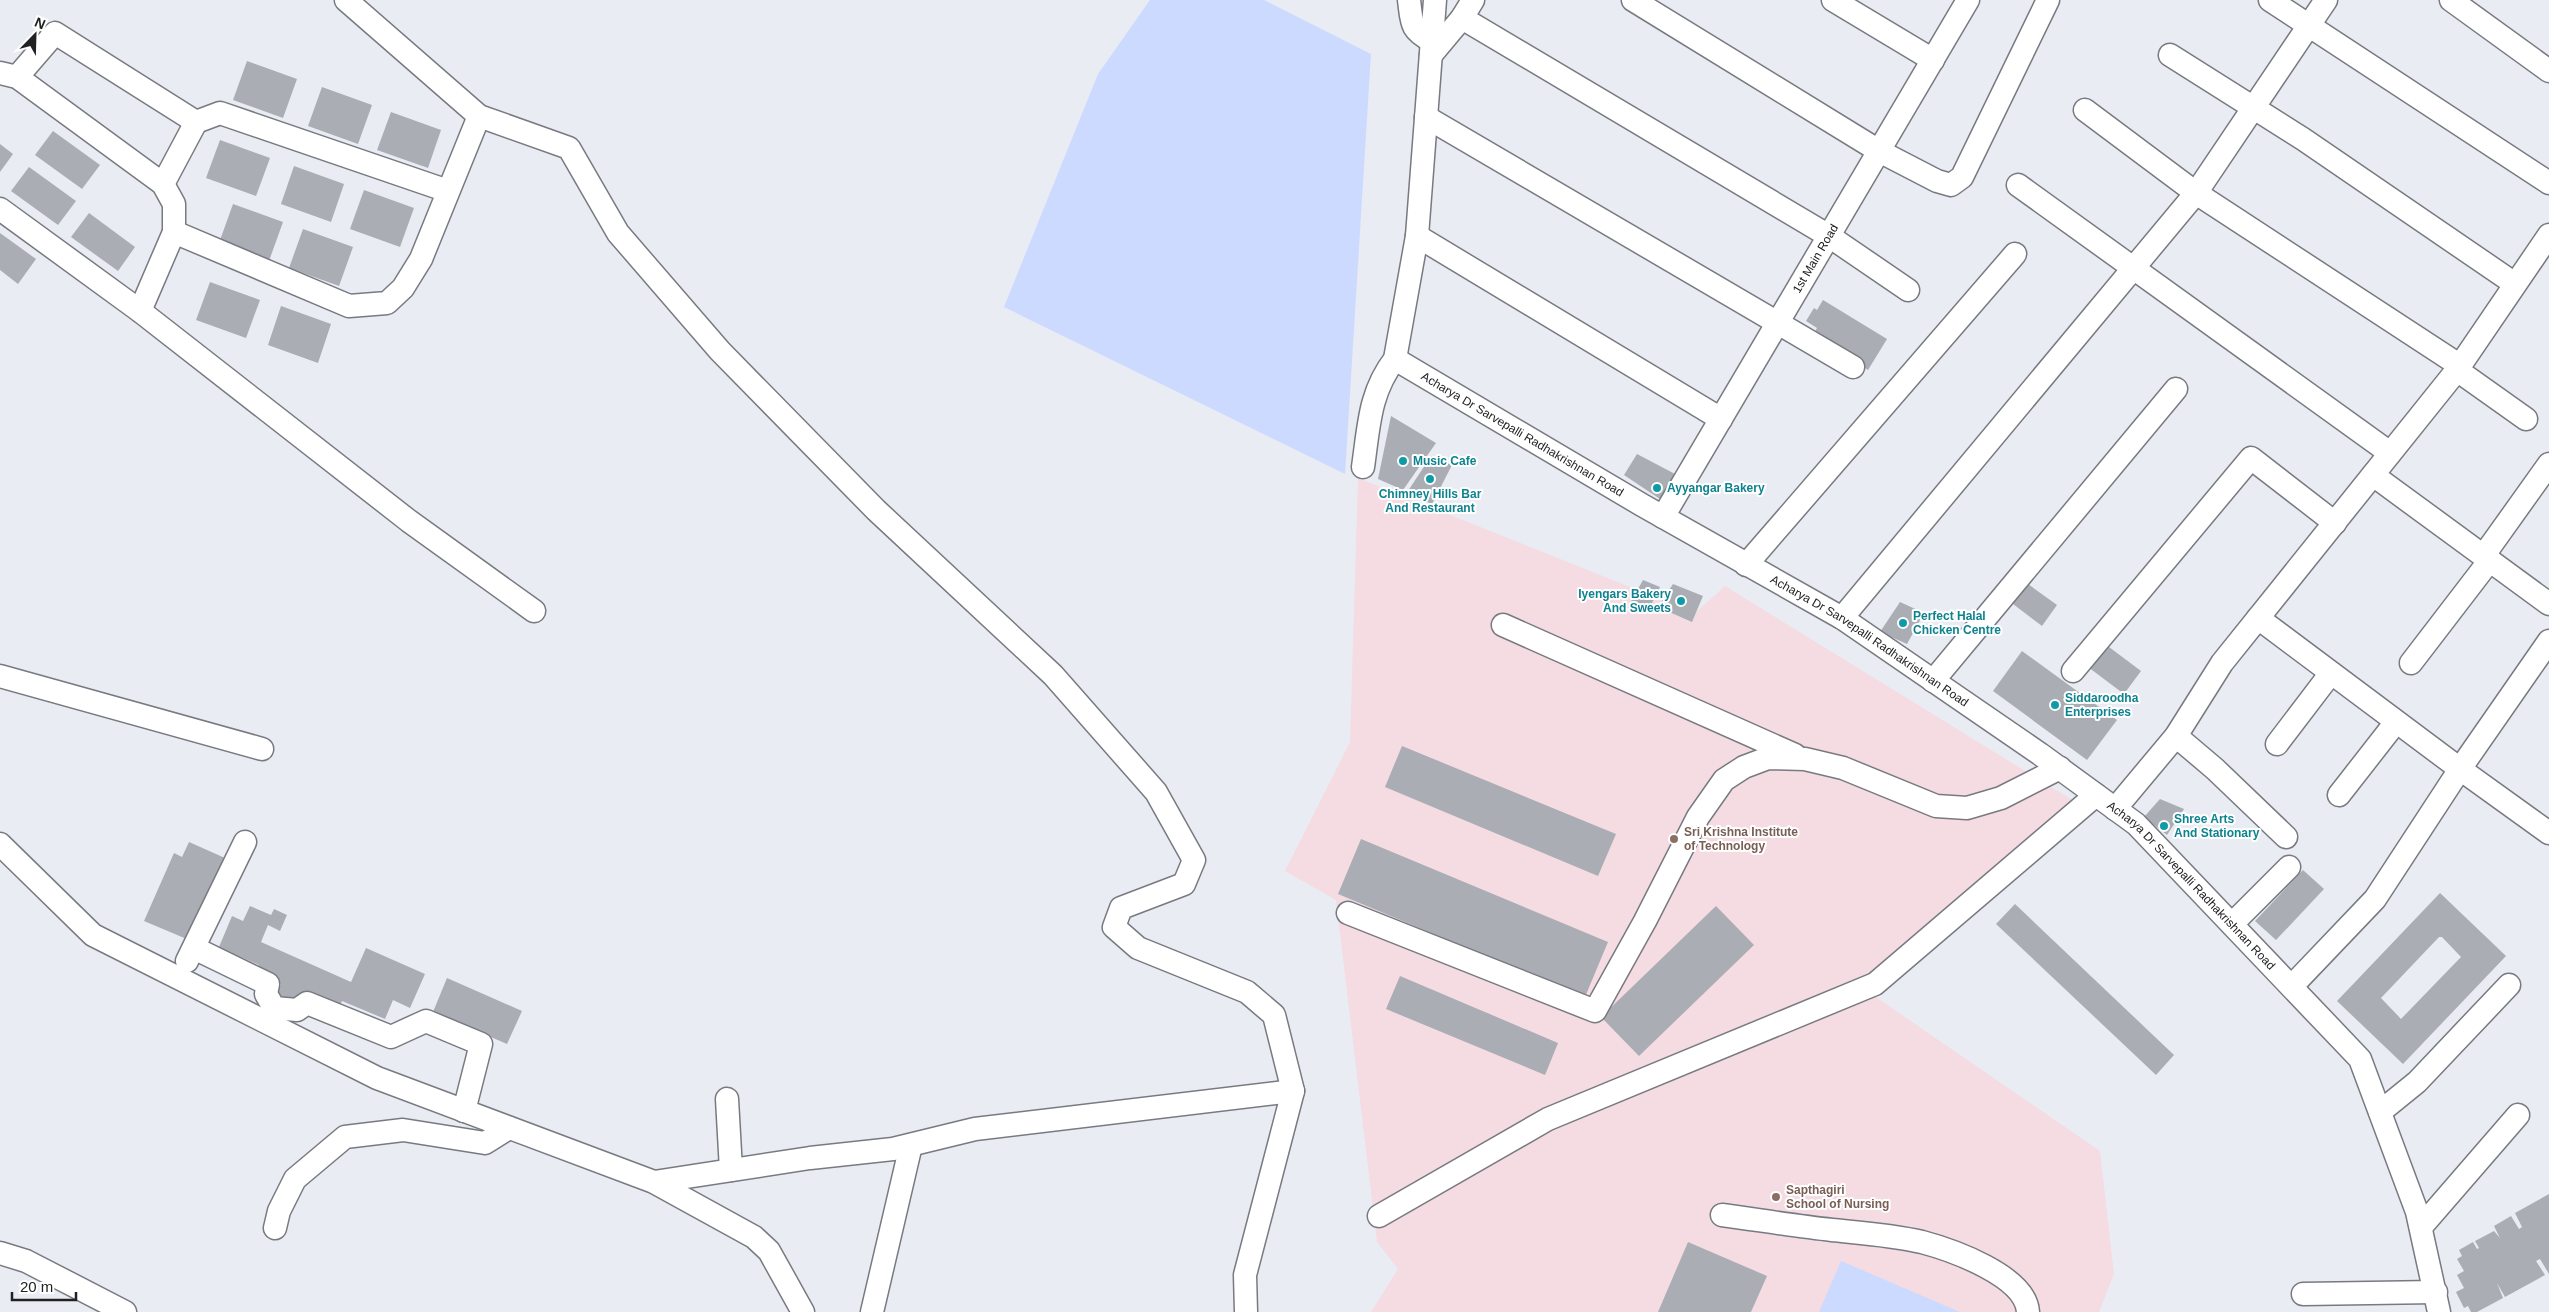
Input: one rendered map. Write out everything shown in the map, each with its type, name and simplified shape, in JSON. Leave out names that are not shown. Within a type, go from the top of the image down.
[{"type":"street","points":[[346,0],[478,116],[569,148],[618,233],[720,351],[876,510],[1053,676],[1156,792],[1194,860],[1184,884],[1121,908],[1114,927],[1138,948],[1247,992],[1274,1015],[1293,1091],[1245,1275],[1246,1312]]},
{"type":"street","points":[[1408,0],[1412,26],[1431,48]]},
{"type":"street","points":[[1363,467],[1375,392],[1382,376],[1395,359],[1417,236],[1435,0]]},
{"type":"street","points":[[1633,0],[1879,151],[1937,181],[1951,185],[1962,177],[2048,0]]},
{"type":"street","points":[[1833,0],[1933,60]]},
{"type":"street","name":"1st Main Road","points":[[1663,517],[1968,0]]},
{"type":"street","points":[[2270,0],[2549,183]]},
{"type":"street","points":[[1842,618],[2196,192],[2326,0]]},
{"type":"street","points":[[2451,0],[2549,71]]},
{"type":"street","points":[[1431,48],[1468,9],[1829,236],[1908,290]]},
{"type":"street","points":[[140,311],[174,232],[174,204],[163,184],[9,75],[55,33],[196,122]]},
{"type":"street","points":[[2170,55],[2252,107],[2515,284]]},
{"type":"street","points":[[2085,110],[2196,192],[2458,368],[2526,419]]},
{"type":"street","points":[[163,184],[196,122],[220,113],[448,191]]},
{"type":"street","points":[[174,232],[349,306],[387,303],[403,288],[421,259],[478,116]]},
{"type":"street","points":[[1426,117],[1853,367]]},
{"type":"street","points":[[2018,185],[2390,453]]},
{"type":"street","points":[[0,210],[140,311],[409,521],[534,610]]},
{"type":"street","points":[[1417,236],[1721,419]]},
{"type":"street","points":[[2116,809],[2176,736],[2222,663],[2458,368],[2549,236]]},
{"type":"street","points":[[1746,564],[2014,254]]},
{"type":"street","name":"Acharya Dr Sarvepalli Radhakrishnan Road","points":[[1395,359],[1663,517],[1842,618],[2060,768],[2136,824],[2360,1059],[2421,1227],[2438,1302]]},
{"type":"street","points":[[1933,681],[2176,389]]},
{"type":"street","points":[[2073,671],[2251,458],[2335,523]]},
{"type":"street","points":[[2410,663],[2487,558],[2549,464]]},
{"type":"street","points":[[2373,475],[2549,604]]},
{"type":"street","points":[[2258,618],[2396,722],[2549,833]]},
{"type":"street","points":[[1503,625],[1805,759],[1843,768],[1936,806],[1967,808],[2001,798],[2060,768]]},
{"type":"street","points":[[2292,986],[2375,899],[2460,769],[2549,641]]},
{"type":"street","points":[[2277,744],[2332,673]]},
{"type":"street","points":[[0,676],[262,749]]},
{"type":"street","points":[[2340,795],[2396,722]]},
{"type":"street","points":[[2176,736],[2215,769],[2286,837]]},
{"type":"street","points":[[1348,913],[1595,1010],[1645,921],[1698,817],[1724,780],[1744,767],[1768,758],[1805,759]]},
{"type":"street","points":[[1379,1216],[1548,1119],[1876,984],[2096,794]]},
{"type":"street","points":[[179,978],[246,842]]},
{"type":"street","points":[[0,844],[94,935],[377,1078],[654,1182],[754,1237],[769,1251],[803,1312]]},
{"type":"street","points":[[2232,924],[2289,867]]},
{"type":"street","points":[[194,948],[268,984],[266,994],[274,1008],[297,1010],[307,1003],[391,1037],[426,1021],[481,1044],[464,1111]]},
{"type":"street","points":[[2380,1112],[2417,1082],[2509,985]]},
{"type":"street","points":[[654,1182],[911,1145],[975,1130],[1293,1091]]},
{"type":"street","points":[[727,1099],[731,1170]]},
{"type":"street","points":[[2421,1227],[2518,1115]]},
{"type":"street","points":[[275,1228],[279,1211],[295,1179],[345,1137],[404,1130],[485,1143],[510,1128]]},
{"type":"street","points":[[872,1312],[911,1145]]},
{"type":"street","points":[[1722,1215],[1864,1232],[1924,1242],[1964,1256],[1999,1274],[2019,1290],[2028,1312]]},
{"type":"street","points":[[0,1253],[26,1261],[125,1312]]},
{"type":"street","points":[[2303,1294],[2438,1302]]},
{"type":"shaded area","points":[[1150,0],[1264,0],[1371,54],[1345,474],[1004,307],[1098,74]]},
{"type":"shaded area","name":"Sri Krishna Institute of Technology","points":[[1358,478],[1695,613],[1725,586],[2082,806],[1873,995],[2100,1151],[2114,1274],[2099,1312],[1371,1312],[1398,1269],[1377,1242],[1336,900],[1285,871],[1350,742]]},
{"type":"shaded area","points":[[1841,1261],[1960,1312],[1819,1312]]},
{"type":"building","points":[[247,61],[297,79],[283,118],[233,100]]},
{"type":"building","points":[[322,87],[372,105],[358,144],[308,126]]},
{"type":"building","points":[[391,112],[441,130],[428,168],[377,150]]},
{"type":"building","points":[[53,131],[100,165],[82,189],[35,155]]},
{"type":"building","points":[[220,140],[270,158],[256,196],[206,178]]},
{"type":"building","points":[[0,144],[13,154],[0,172]]},
{"type":"building","points":[[294,166],[344,184],[331,222],[281,204]]},
{"type":"building","points":[[29,167],[76,201],[58,225],[11,191]]},
{"type":"building","points":[[364,190],[414,208],[400,247],[350,229]]},
{"type":"building","points":[[233,204],[283,222],[269,261],[219,243]]},
{"type":"building","points":[[89,213],[135,247],[118,271],[71,237]]},
{"type":"building","points":[[303,229],[353,247],[339,286],[289,268]]},
{"type":"building","points":[[0,233],[36,259],[18,284],[0,270]]},
{"type":"building","points":[[210,282],[260,300],[246,338],[196,320]]},
{"type":"building","points":[[1823,300],[1887,339],[1868,370],[1813,335],[1817,328],[1806,321],[1814,308],[1817,310]]},
{"type":"building","points":[[281,306],[331,324],[318,363],[268,345]]},
{"type":"building","name":"Music Cafe","points":[[1391,416],[1436,443],[1403,490],[1378,479]]},
{"type":"building","name":"Ayyangar Bakery","points":[[1637,454],[1677,475],[1663,501],[1624,475]]},
{"type":"building","name":"Chimney Hills Bar And Restaurant","points":[[1431,456],[1452,465],[1432,504],[1406,494]]},
{"type":"building","points":[[1643,580],[1660,587],[1647,613],[1629,605]]},
{"type":"building","name":"Iyengars Bakery And Sweets","points":[[1673,584],[1703,596],[1692,622],[1658,607]]},
{"type":"building","points":[[2028,584],[2057,605],[2042,626],[2013,604]]},
{"type":"building","name":"Perfect Halal Chicken Centre","points":[[1900,602],[1924,613],[1907,644],[1880,632]]},
{"type":"building","points":[[2105,644],[2141,671],[2124,694],[2088,667]]},
{"type":"building","name":"Siddaroodha Enterprises","points":[[2022,651],[2117,720],[2087,760],[1993,691]]},
{"type":"building","points":[[1402,746],[1616,834],[1598,876],[1385,787]]},
{"type":"building","name":"Shree Arts And Stationary","points":[[2160,799],[2184,809],[2167,835],[2144,817]]},
{"type":"building","points":[[1361,839],[1608,942],[1585,997],[1338,894]]},
{"type":"building","points":[[189,842],[225,858],[189,940],[144,921],[174,853],[182,857]]},
{"type":"building","points":[[2303,870],[2324,889],[2276,940],[2255,921]]},
{"type":"building","points":[[2440,893],[2506,956],[2403,1064],[2337,1001]],"holes":[[[2439,937],[2442,937],[2461,957],[2401,1019],[2381,998]]]},
{"type":"building","points":[[2015,904],[2174,1055],[2156,1075],[1996,924]]},
{"type":"building","points":[[250,906],[271,915],[274,909],[287,915],[280,931],[268,925],[261,942],[351,982],[366,948],[425,974],[410,1008],[393,1000],[385,1019],[342,1001],[338,1010],[299,994],[295,1004],[276,996],[281,984],[255,973],[259,965],[219,947],[232,916],[243,921]]},
{"type":"building","points":[[1716,906],[1754,945],[1639,1056],[1601,1017]]},
{"type":"building","points":[[1400,976],[1558,1043],[1545,1075],[1386,1009]]},
{"type":"building","points":[[447,978],[522,1011],[507,1044],[433,1012]]},
{"type":"building","points":[[2549,1194],[2549,1274],[2540,1259],[2536,1261],[2545,1275],[2505,1297],[2497,1283],[2503,1298],[2477,1312],[2471,1312],[2468,1306],[2464,1308],[2456,1292],[2464,1288],[2457,1275],[2464,1271],[2457,1259],[2462,1256],[2459,1250],[2473,1242],[2477,1249],[2479,1248],[2475,1241],[2494,1231],[2500,1238],[2494,1226],[2511,1216],[2519,1229],[2522,1227],[2515,1213]]},
{"type":"building","points":[[1688,1242],[1767,1276],[1751,1312],[1658,1312]]},
{"type":"place","name":"Music Cafe","points":[[1403,461]]},
{"type":"place","name":"Chimney Hills Bar And Restaurant","points":[[1430,479]]},
{"type":"place","name":"Ayyangar Bakery","points":[[1657,488]]},
{"type":"place","name":"Iyengars Bakery And Sweets","points":[[1681,601]]},
{"type":"place","name":"Perfect Halal Chicken Centre","points":[[1903,623]]},
{"type":"place","name":"Siddaroodha Enterprises","points":[[2055,705]]},
{"type":"place","name":"Shree Arts And Stationary","points":[[2164,826]]},
{"type":"place","name":"Sri Krishna Institute of Technology","points":[[1674,839]]},
{"type":"place","name":"Sapthagiri School of Nursing","points":[[1776,1197]]}]
